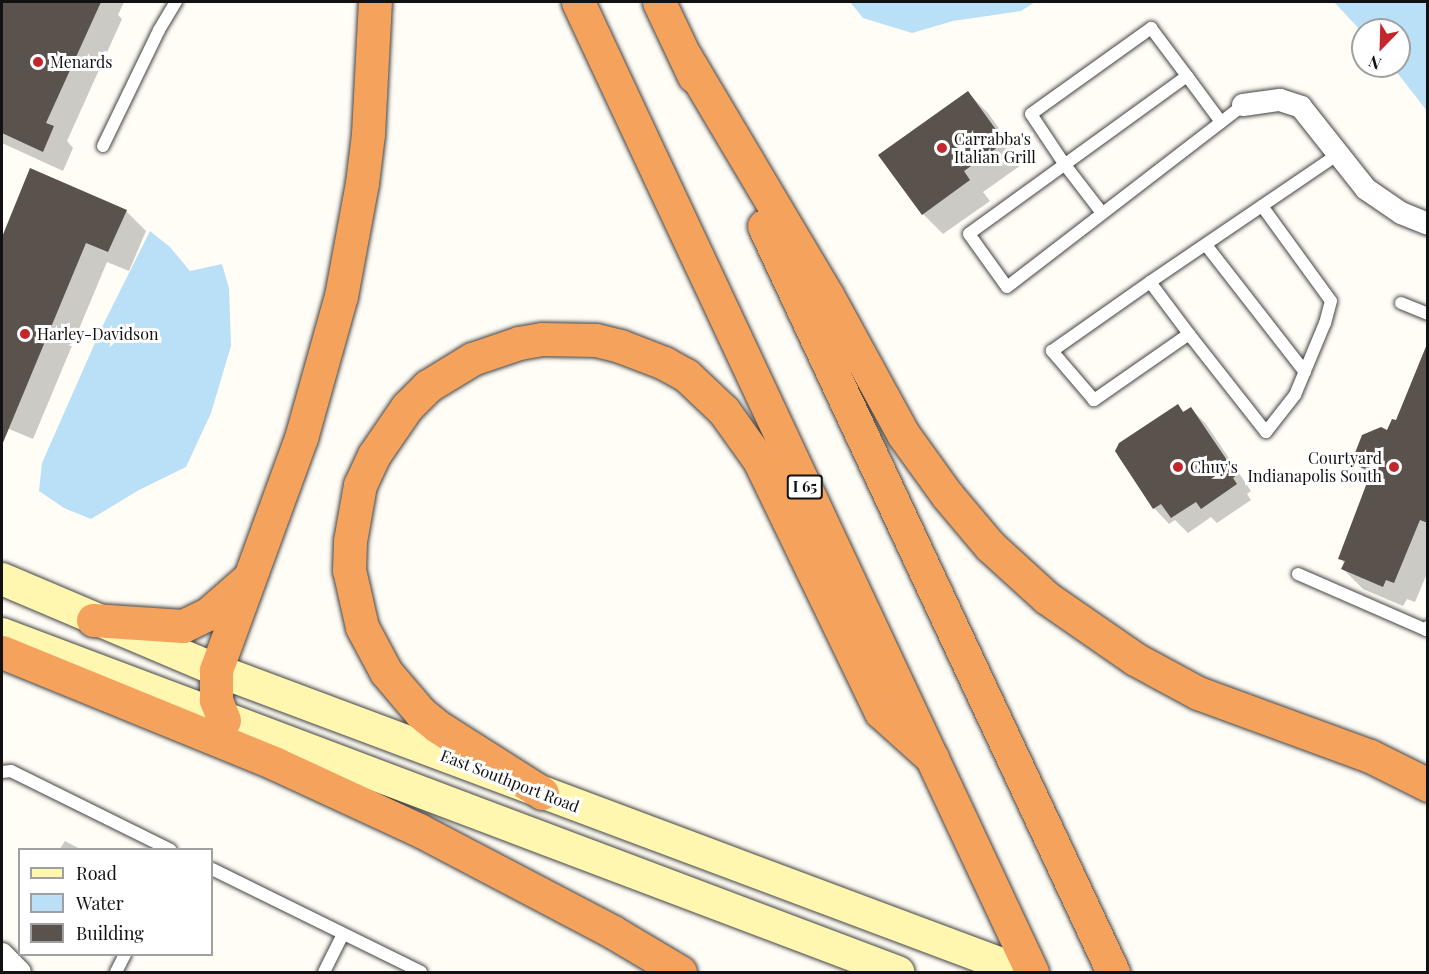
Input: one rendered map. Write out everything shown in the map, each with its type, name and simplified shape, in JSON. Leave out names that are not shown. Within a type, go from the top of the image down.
[{"type":"highway","points":[[224,720],[216,700],[216,670],[315,395],[341,296],[362,183],[368,134],[375,2]]},
{"type":"highway","name":"I 65","points":[[578,2],[1032,972]]},
{"type":"highway","points":[[659,2],[1113,972]]},
{"type":"highway","points":[[685,56],[827,295],[903,434],[947,495],[990,546],[1047,598],[1135,659],[1198,693],[1370,756],[1428,785]]},
{"type":"highway","points":[[542,793],[437,726],[420,712],[386,672],[362,627],[350,570],[350,541],[360,485],[374,455],[406,407],[428,386],[472,359],[519,343],[542,339],[596,340],[620,346],[653,359],[686,375],[724,411],[759,460],[881,712],[932,758]]},
{"type":"highway","points":[[93,620],[183,626],[208,614],[250,578]]},
{"type":"highway","points":[[2,652],[276,764],[419,830],[613,932],[680,972]]},
{"type":"main road","name":"East Southport Road","points":[[2,579],[93,620],[216,670],[1023,972]]},
{"type":"main road","points":[[2,634],[224,720],[898,972]]},
{"type":"street","points":[[1243,105],[1280,100],[1301,107],[1366,189],[1401,213],[1428,224]]},
{"type":"street","points":[[2,954],[20,972]]},
{"type":"lane","points":[[103,146],[159,30],[176,2]]},
{"type":"lane","points":[[1102,213],[1065,165],[1031,114],[1151,28],[1221,122]]},
{"type":"lane","points":[[1187,76],[969,234],[1007,287],[1243,105]]},
{"type":"lane","points":[[1189,334],[1094,400],[1052,351],[1338,154]]},
{"type":"lane","points":[[1150,282],[1266,432],[1295,395],[1325,323],[1331,301],[1262,206]]},
{"type":"lane","points":[[1206,244],[1305,372]]},
{"type":"lane","points":[[1401,303],[1428,314]]},
{"type":"lane","points":[[1298,574],[1426,630],[1428,627]]},
{"type":"lane","points":[[2,772],[11,771],[169,848]]},
{"type":"lane","points":[[213,869],[421,972]]},
{"type":"lane","points":[[324,972],[343,934]]},
{"type":"lane","points":[[116,972],[124,956]]},
{"type":"water","points":[[850,2],[1035,2],[1021,11],[953,21],[912,33],[863,18]]},
{"type":"water","points":[[1334,2],[1427,2],[1427,111],[1401,78],[1411,78],[1411,18],[1351,18],[1351,20]]},
{"type":"water","points":[[150,231],[170,247],[190,271],[222,264],[229,288],[231,346],[211,413],[186,467],[139,490],[91,519],[64,508],[39,491],[42,463],[102,327]]},
{"type":"building","name":"Menards","points":[[2,2],[101,2],[46,123],[54,126],[43,152],[2,133]]},
{"type":"building","name":"Carrabba's Italian Grill","points":[[968,91],[1005,142],[964,171],[970,180],[922,215],[878,155]]},
{"type":"building","name":"Harley-Davidson","points":[[30,168],[127,210],[108,252],[86,243],[2,445],[2,237]]},
{"type":"building","name":"Courtyard Indianapolis South","points":[[1427,344],[1428,523],[1420,520],[1394,583],[1386,580],[1383,587],[1341,569],[1345,561],[1338,559],[1368,480],[1361,478],[1365,469],[1356,465],[1353,458],[1362,435],[1381,427],[1387,430],[1392,419],[1396,420]]},
{"type":"building","name":"Chuy's","points":[[1178,404],[1183,412],[1191,407],[1237,475],[1233,478],[1237,484],[1201,509],[1196,502],[1171,518],[1161,504],[1153,509],[1115,451],[1119,443]]},
{"type":"place","name":"Menards","points":[[38,62]]},
{"type":"place","name":"Carrabba's Italian Grill","points":[[942,148]]},
{"type":"place","name":"Harley-Davidson","points":[[25,334]]},
{"type":"place","name":"Chuy's","points":[[1178,467]]},
{"type":"place","name":"Courtyard Indianapolis South","points":[[1394,467]]}]
